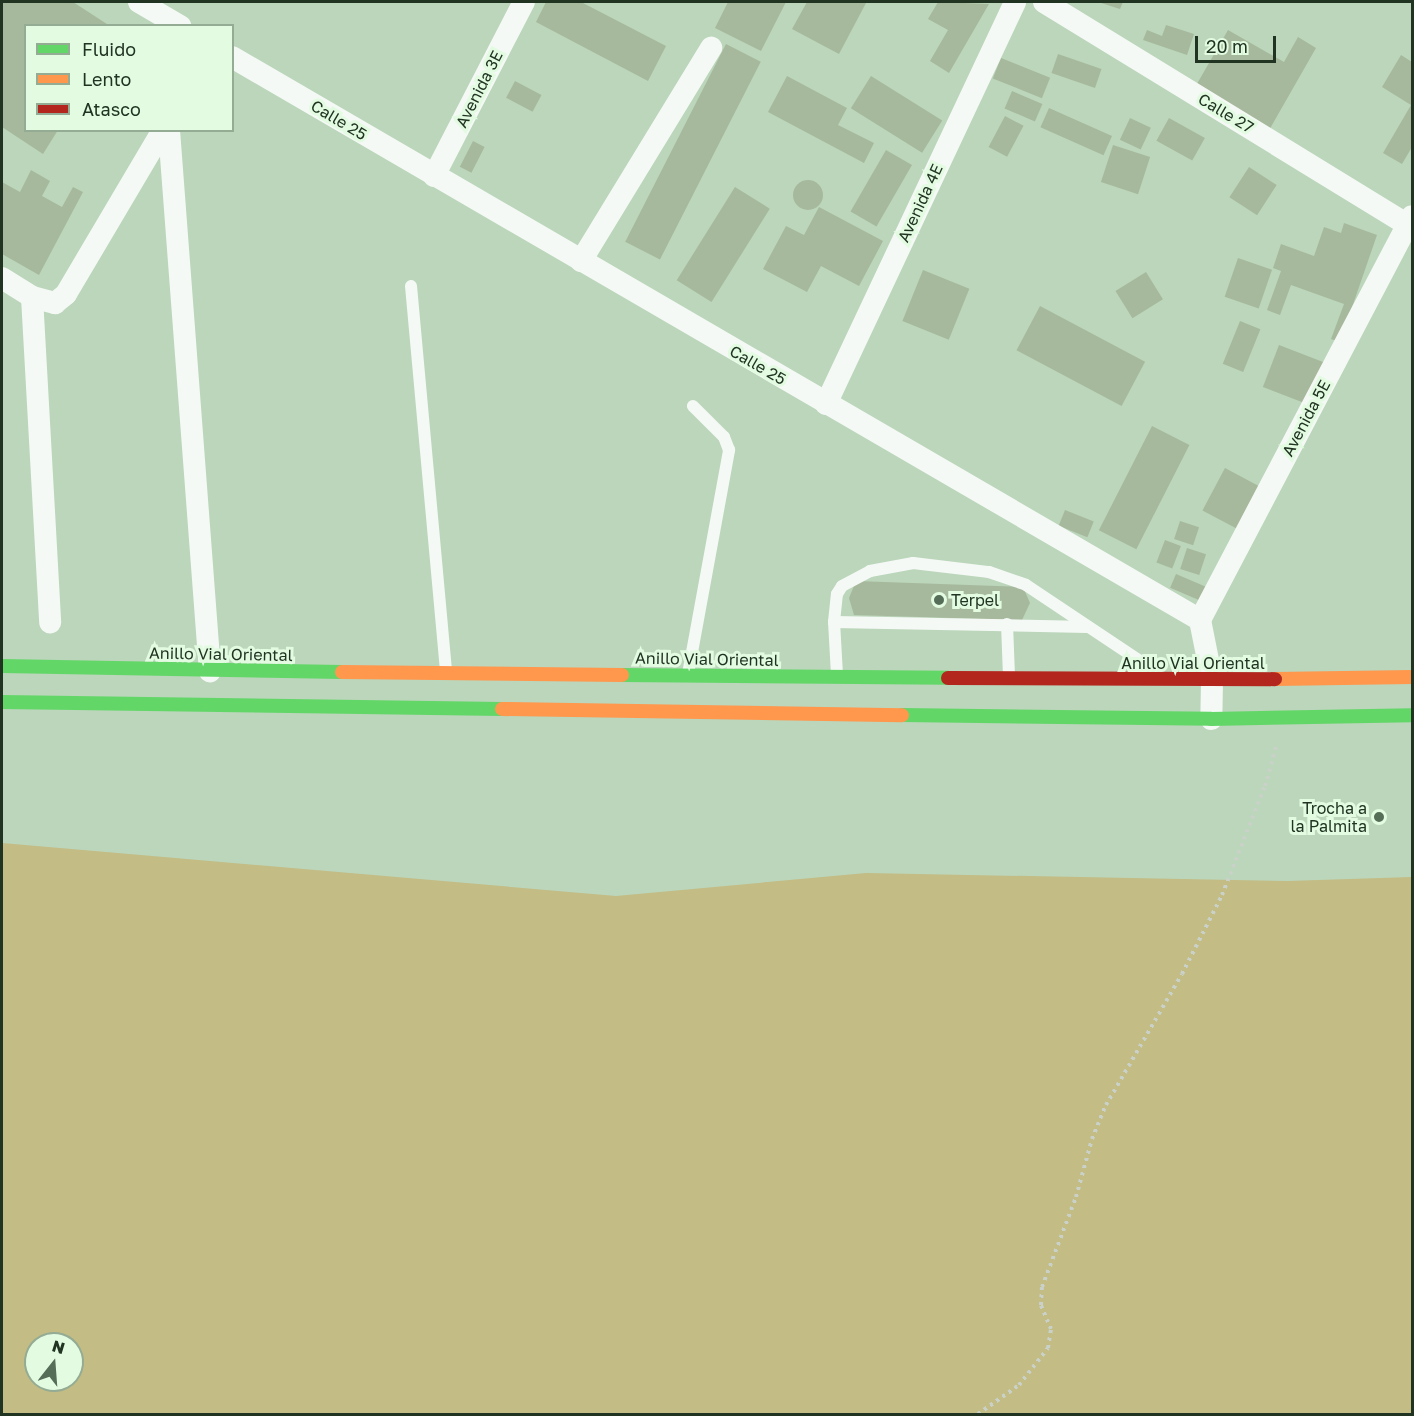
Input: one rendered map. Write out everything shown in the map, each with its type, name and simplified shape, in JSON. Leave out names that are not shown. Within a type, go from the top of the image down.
[{"type":"highway","name":"Anillo Vial Oriental","points":[[2,666],[210,671],[1009,679],[1212,680],[1413,677]]},
{"type":"highway","points":[[2,702],[1211,719],[1413,715]]},
{"type":"street","points":[[139,2],[177,24]]},
{"type":"street","name":"Avenida 3E","points":[[434,176],[524,2]]},
{"type":"street","name":"Avenida 4E","points":[[826,404],[1015,2]]},
{"type":"street","name":"Calle 27","points":[[1044,2],[1410,220]]},
{"type":"street","points":[[581,261],[711,48]]},
{"type":"street","name":"Calle 25","points":[[234,58],[1200,620]]},
{"type":"street","points":[[2,278],[32,297],[55,303],[66,294],[162,132]]},
{"type":"street","points":[[170,132],[210,671]]},
{"type":"street","name":"Avenida 5E","points":[[1200,620],[1410,220]]},
{"type":"street","points":[[32,297],[50,623]]},
{"type":"street","points":[[1200,620],[1212,680],[1211,719]]},
{"type":"lane","points":[[411,286],[447,673]]},
{"type":"lane","points":[[688,675],[729,450],[724,437],[693,406]]},
{"type":"lane","points":[[837,677],[834,622],[837,594],[842,586],[870,571],[913,563],[969,568],[1007,577],[1043,595],[1167,679]]},
{"type":"lane","points":[[834,622],[1089,627]]},
{"type":"lane","points":[[1007,624],[1009,679]]},
{"type":"path","points":[[978,1414],[1019,1385],[1048,1348],[1051,1329],[1041,1305],[1042,1287],[1076,1197],[1092,1138],[1106,1105],[1182,974],[1222,895],[1265,786],[1285,717]]},
{"type":"shaded area","points":[[2,843],[616,896],[866,873],[1288,881],[1412,877],[1412,1414],[2,1414]]},
{"type":"building","points":[[2,2],[73,2],[107,24],[24,24],[24,132],[57,132],[43,154],[2,127]]},
{"type":"building","points":[[546,2],[581,2],[666,46],[648,81],[536,22]]},
{"type":"building","points":[[728,2],[786,2],[761,51],[715,28]]},
{"type":"building","points":[[807,2],[866,3],[839,54],[792,29]]},
{"type":"building","points":[[938,2],[989,4],[949,73],[930,61],[948,30],[928,19]]},
{"type":"building","points":[[1098,2],[1123,2],[1120,9]]},
{"type":"building","points":[[1166,25],[1194,34],[1187,55],[1143,40],[1147,30],[1162,36]]},
{"type":"building","points":[[1228,30],[1284,62],[1298,37],[1316,48],[1268,132],[1194,89]]},
{"type":"building","points":[[726,44],[761,62],[660,260],[625,242]]},
{"type":"building","points":[[1058,54],[1101,69],[1095,88],[1051,73]]},
{"type":"building","points":[[1401,55],[1412,62],[1412,147],[1402,164],[1383,153],[1411,105],[1382,87]]},
{"type":"building","points":[[1001,58],[1050,78],[1042,98],[993,78]]},
{"type":"building","points":[[787,76],[847,108],[838,125],[874,143],[864,163],[768,112]]},
{"type":"building","points":[[871,76],[942,121],[922,153],[851,108]]},
{"type":"building","points":[[515,81],[541,95],[533,112],[506,98]]},
{"type":"building","points":[[1012,91],[1042,104],[1035,121],[1005,108]]},
{"type":"building","points":[[1049,108],[1112,136],[1103,155],[1040,127]]},
{"type":"building","points":[[1005,116],[1024,126],[1007,157],[989,147]]},
{"type":"building","points":[[1130,118],[1151,128],[1141,149],[1120,140]]},
{"type":"building","points":[[1169,118],[1205,138],[1192,161],[1156,141]]},
{"type":"building","points":[[473,141],[485,147],[471,173],[460,167]]},
{"type":"building","points":[[1113,145],[1150,157],[1138,194],[1101,182]]},
{"type":"building","points":[[886,150],[912,165],[876,226],[850,211]]},
{"type":"building","points":[[1249,167],[1277,185],[1257,215],[1229,197]]},
{"type":"building","points":[[31,170],[50,181],[42,196],[62,207],[73,187],[83,192],[39,275],[2,254],[2,182],[20,192]]},
{"type":"building","points":[[808,180],[819,184],[823,195],[819,206],[808,210],[797,206],[793,195],[797,184]]},
{"type":"building","points":[[735,187],[770,209],[711,302],[677,280]]},
{"type":"building","points":[[819,207],[883,241],[859,286],[821,266],[807,292],[763,269],[786,226],[804,235]]},
{"type":"building","points":[[1344,223],[1377,235],[1340,342],[1331,339],[1344,304],[1291,285],[1280,315],[1267,310],[1281,271],[1273,268],[1281,244],[1314,256],[1324,227],[1341,233]]},
{"type":"building","points":[[1238,258],[1272,270],[1259,308],[1225,297]]},
{"type":"building","points":[[923,270],[969,289],[949,340],[902,321]]},
{"type":"building","points":[[1146,272],[1163,299],[1132,318],[1115,291]]},
{"type":"building","points":[[1040,306],[1145,362],[1122,406],[1017,350]]},
{"type":"building","points":[[1240,321],[1260,329],[1243,372],[1223,364]]},
{"type":"building","points":[[1279,345],[1326,363],[1310,405],[1263,387]]},
{"type":"building","points":[[1152,426],[1189,445],[1136,549],[1099,530]]},
{"type":"building","points":[[1225,468],[1264,489],[1241,531],[1202,510]]},
{"type":"building","points":[[1065,510],[1094,522],[1087,537],[1059,526]]},
{"type":"building","points":[[1180,521],[1199,527],[1193,545],[1174,539]]},
{"type":"building","points":[[1165,540],[1181,546],[1172,568],[1156,562]]},
{"type":"building","points":[[1187,548],[1206,554],[1199,575],[1180,569]]},
{"type":"building","points":[[1176,574],[1206,587],[1201,601],[1170,588]]},
{"type":"building","name":"Terpel","points":[[856,581],[1023,587],[1030,603],[1022,620],[854,615],[849,598]]},
{"type":"traffic: fast","points":[[2,666],[342,672]]},
{"type":"traffic: fast","points":[[622,675],[948,678]]},
{"type":"traffic: fast","points":[[2,702],[502,709]]},
{"type":"traffic: fast","points":[[902,715],[1211,719],[1412,715]]},
{"type":"traffic: slow","points":[[342,672],[622,675]]},
{"type":"traffic: slow","points":[[1275,679],[1412,677]]},
{"type":"traffic: slow","points":[[502,709],[902,715]]},
{"type":"traffic: jam","points":[[948,678],[1275,679]]},
{"type":"place","name":"Terpel","points":[[939,600]]},
{"type":"place","name":"Trocha a la Palmita","points":[[1379,817]]}]
